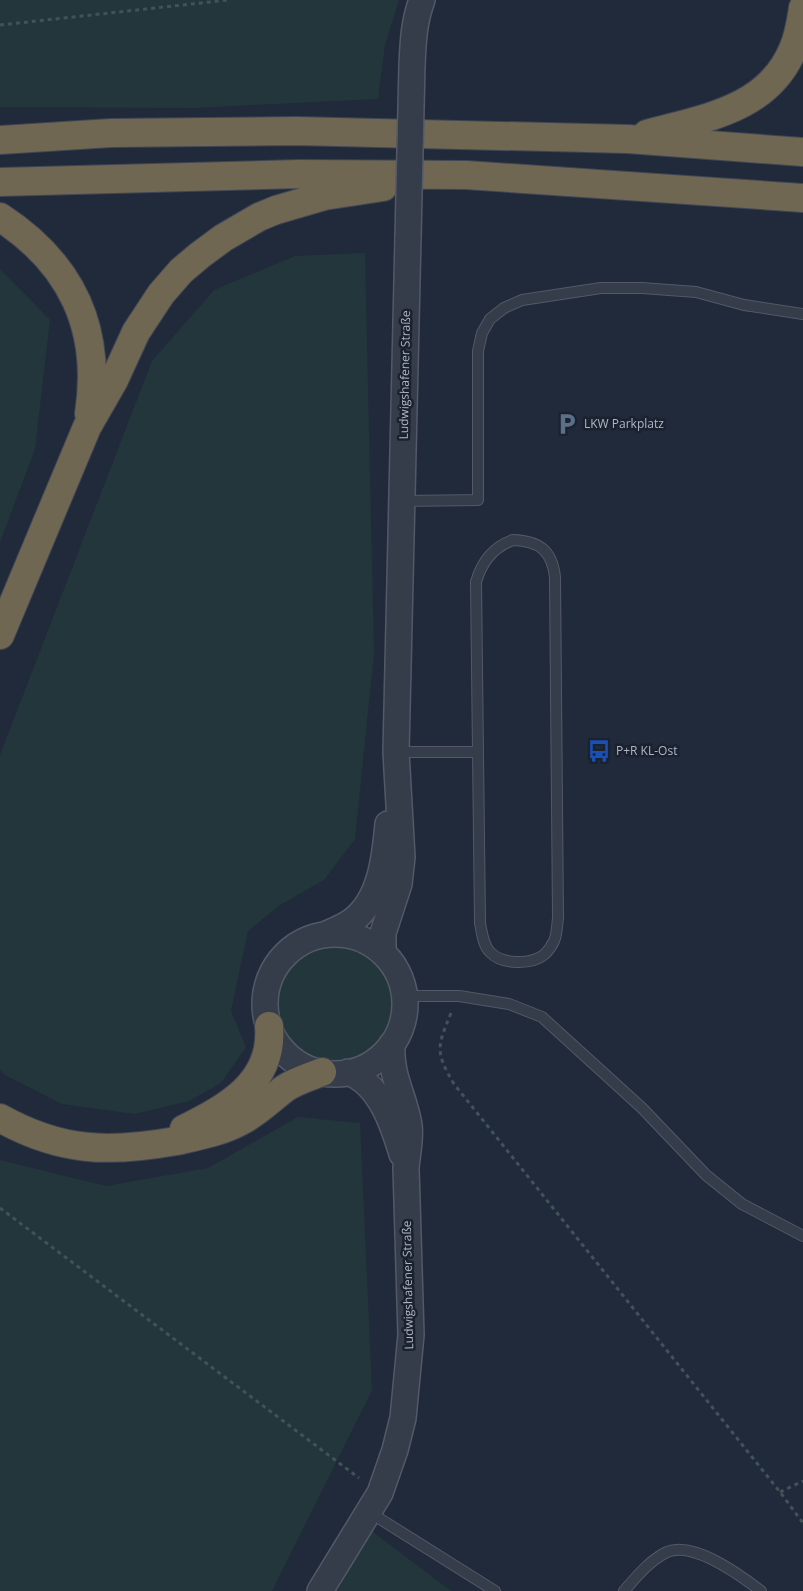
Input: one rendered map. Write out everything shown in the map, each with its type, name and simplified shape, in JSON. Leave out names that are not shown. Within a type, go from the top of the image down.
[{"type":"highway","points":[[628,139],[720,114],[749,101],[775,78],[784,66],[794,48],[803,8]]},
{"type":"highway","points":[[0,140],[111,133],[286,132],[628,139],[803,152]]},
{"type":"highway","points":[[0,182],[299,174],[466,175],[803,198]]},
{"type":"highway","points":[[0,635],[87,427],[114,380],[136,332],[161,294],[182,271],[223,238],[259,217],[276,210],[324,196],[466,175]]},
{"type":"highway","points":[[0,217],[34,241],[48,256],[70,287],[77,303],[88,332],[93,365],[92,398],[87,427]]},
{"type":"highway","points":[[154,1145],[210,1116],[234,1100],[251,1085],[258,1076],[266,1059],[269,1026]]},
{"type":"highway","points":[[0,1118],[20,1129],[73,1146],[104,1149],[154,1145],[196,1137],[229,1127],[255,1113],[286,1088],[335,1072]]},
{"type":"street","name":"Ludwigshafener Straße","points":[[324,935],[343,926],[360,914],[378,882],[385,857],[396,752],[413,34],[422,0]]},
{"type":"street","name":"Ludwigshafener Straße","points":[[383,953],[383,933],[399,884],[402,857],[396,752]]},
{"type":"street","points":[[324,935],[350,935],[373,945],[383,953],[398,972],[404,996],[402,1021],[398,1033],[392,1044],[383,1054],[373,1062],[335,1072],[305,1066],[289,1056],[277,1042],[269,1026],[265,1000],[275,968],[288,952],[311,938],[324,935]]},
{"type":"street","name":"Ludwigshafener Straße","points":[[320,1591],[374,1503],[395,1450],[403,1418],[411,1335],[406,1168],[409,1127],[392,1066],[392,1044]]},
{"type":"street","name":"Ludwigshafener Straße","points":[[335,1072],[356,1075],[378,1096],[393,1128],[406,1168]]},
{"type":"lane","points":[[402,501],[478,500],[478,351],[482,333],[490,319],[504,308],[522,300],[601,288],[642,288],[696,292],[744,305],[803,314]]},
{"type":"lane","points":[[513,540],[527,540],[538,545],[549,554],[554,565],[556,577],[558,918],[555,940],[545,954],[533,960],[516,962],[503,960],[491,953],[484,943],[480,924],[477,752],[476,582],[485,559],[502,544],[513,540]]},
{"type":"lane","points":[[396,752],[477,752]]},
{"type":"lane","points":[[404,996],[459,996],[509,1004],[542,1017],[642,1108],[706,1175],[742,1204],[803,1236]]},
{"type":"lane","points":[[374,1503],[494,1591]]},
{"type":"lane","points":[[624,1591],[654,1560],[668,1552],[684,1550],[698,1553],[720,1564],[761,1591]]},
{"type":"path","points":[[0,25],[228,0]]},
{"type":"path","points":[[459,996],[439,1048],[443,1065],[454,1084],[803,1523]]},
{"type":"path","points":[[0,1208],[374,1503]]},
{"type":"path","points":[[780,1492],[803,1481]]},
{"type":"green space","points":[[0,0],[399,0],[385,45],[378,99],[194,108],[0,107]]},
{"type":"green space","points":[[365,253],[374,653],[355,839],[324,880],[280,905],[248,931],[231,1011],[246,1047],[221,1083],[189,1101],[135,1114],[62,1104],[5,1075],[0,1069],[0,755],[152,361],[214,290],[295,256]]},
{"type":"green space","points":[[0,269],[50,320],[35,449],[0,542]]},
{"type":"green space","points":[[335,947],[357,952],[375,964],[387,982],[392,1004],[387,1026],[375,1044],[357,1056],[335,1061],[313,1056],[295,1044],[283,1026],[278,1004],[283,982],[295,964],[313,952]]},
{"type":"green space","points":[[298,1117],[360,1123],[372,1390],[272,1591],[0,1591],[0,1160],[106,1186],[208,1168]]},
{"type":"green space","points":[[369,1529],[451,1591],[338,1591]]},
{"type":"place","name":"LKW Parkplatz","points":[[567,424]]},
{"type":"place","name":"P+R KL-Ost","points":[[599,751]]}]
